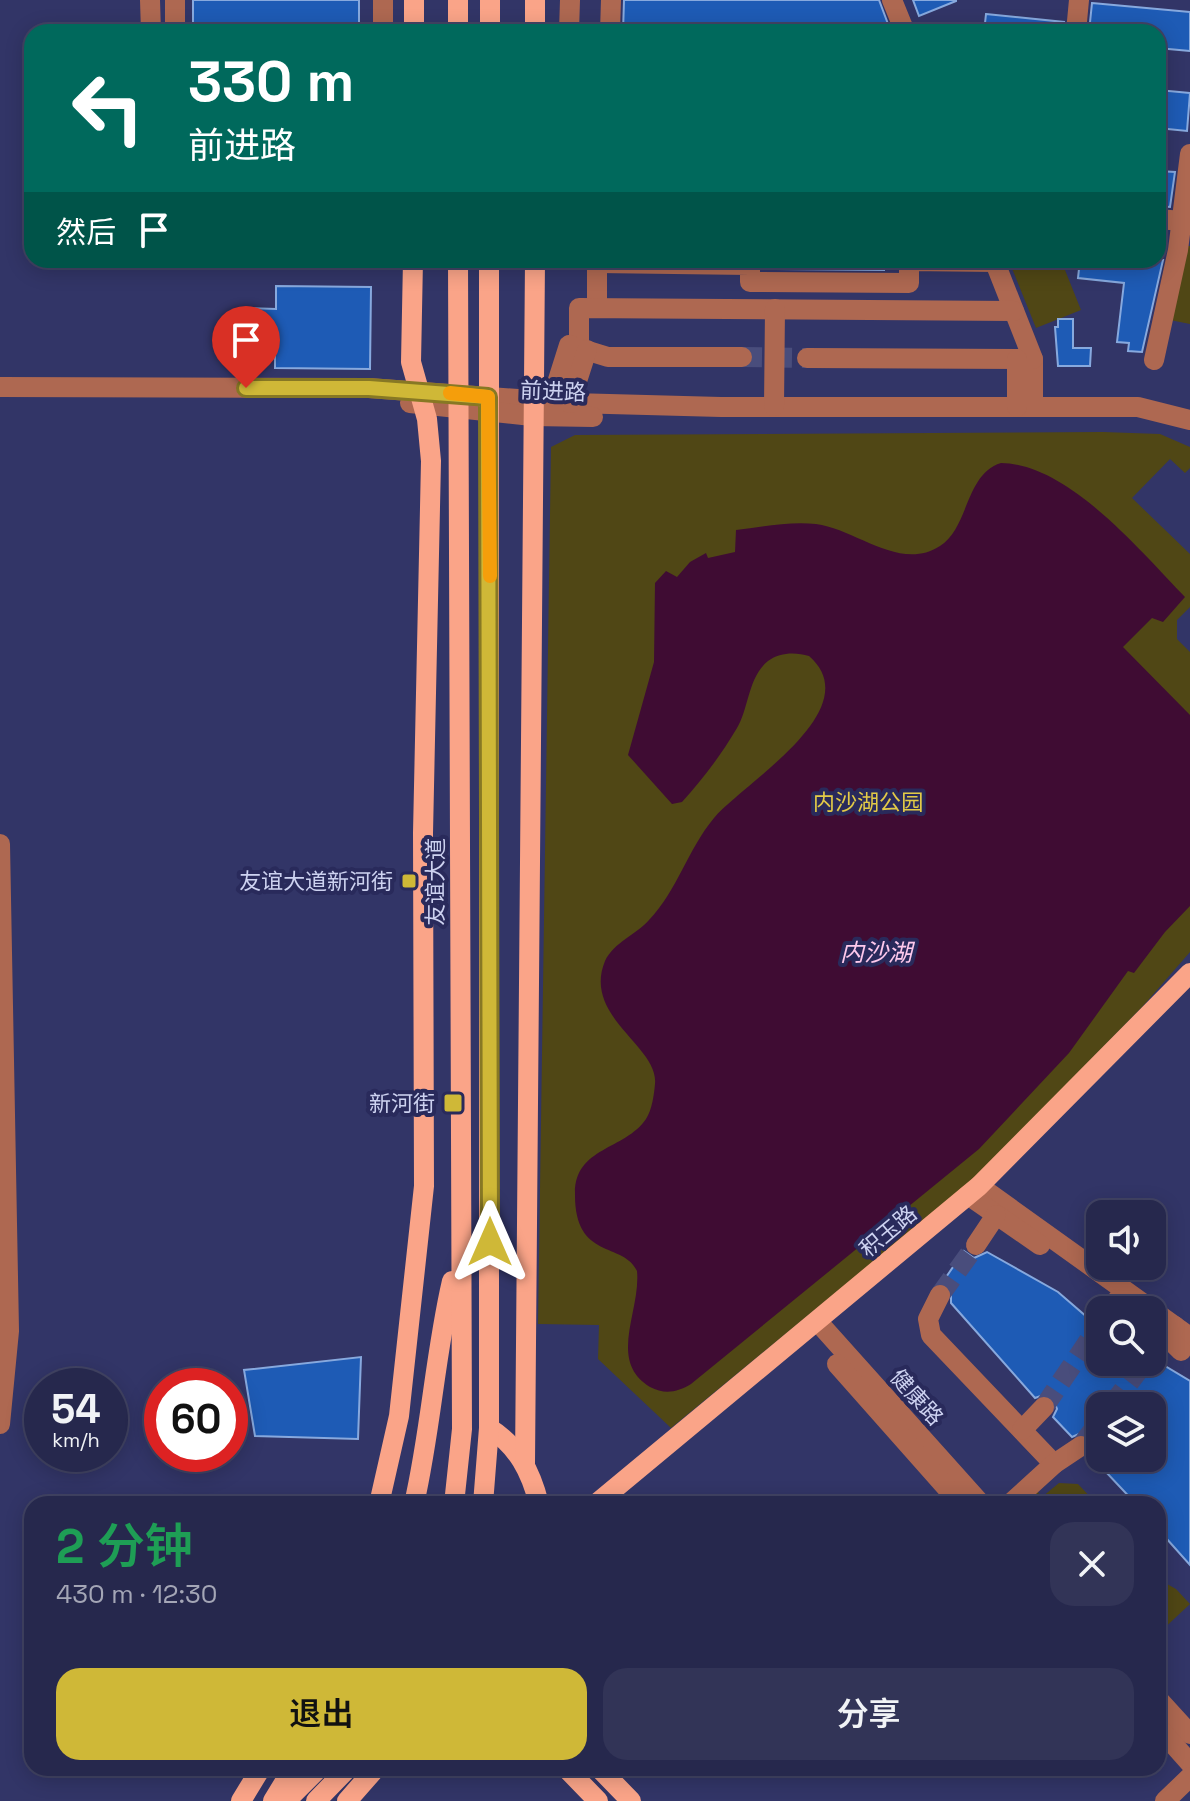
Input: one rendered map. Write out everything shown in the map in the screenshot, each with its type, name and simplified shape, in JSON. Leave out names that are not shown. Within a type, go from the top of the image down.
[{"type":"main road","points":[[414,0],[414,24]]},
{"type":"main road","points":[[458,0],[458,24]]},
{"type":"main road","points":[[490,0],[490,24]]},
{"type":"main road","points":[[535,0],[535,24]]},
{"type":"main road","points":[[381,1496],[399,1416],[424,1186],[423,833],[431,461],[409,342],[414,268]]},
{"type":"main road","name":"友谊大道","points":[[455,1496],[462,1429],[458,268]]},
{"type":"main road","points":[[484,1496],[489,1428],[489,268]]},
{"type":"main road","points":[[525,1464],[546,405],[536,268]]},
{"type":"main road","name":"积玉路","points":[[606,1496],[973,1191],[1189,975]]},
{"type":"main road","points":[[416,1496],[431,1417],[442,1324],[460,1250]]},
{"type":"main road","points":[[489,1428],[515,1449],[525,1464],[536,1496]]},
{"type":"main road","points":[[241,1801],[256,1776]]},
{"type":"main road","points":[[273,1801],[288,1776]]},
{"type":"main road","points":[[286,1801],[311,1776]]},
{"type":"main road","points":[[316,1801],[340,1776]]},
{"type":"main road","points":[[347,1801],[369,1776]]},
{"type":"main road","points":[[574,1776],[598,1801]]},
{"type":"main road","points":[[607,1776],[631,1801]]},
{"type":"street","points":[[150,0],[151,24]]},
{"type":"street","points":[[175,0],[175,24]]},
{"type":"street","points":[[383,0],[383,24]]},
{"type":"street","points":[[569,24],[570,0]]},
{"type":"street","points":[[610,24],[611,0]]},
{"type":"street","points":[[892,0],[902,24]]},
{"type":"street","points":[[1077,24],[1079,0]]},
{"type":"street","points":[[1154,360],[1182,221],[1190,154]]},
{"type":"street","points":[[1166,220],[1182,221]]},
{"type":"street","points":[[597,268],[597,308]]},
{"type":"street","points":[[750,268],[750,282],[909,283],[909,268]]},
{"type":"street","points":[[998,268],[1014,311],[1025,359],[1025,407]]},
{"type":"street","points":[[546,405],[583,349],[579,308],[1014,311]]},
{"type":"street","points":[[774,406],[775,309]]},
{"type":"street","points":[[583,349],[608,357],[742,357]]},
{"type":"street","points":[[807,358],[1025,359]]},
{"type":"street","name":"前进路","points":[[0,387],[420,397],[488,404],[1138,407],[1190,420]]},
{"type":"street","name":"前进路","points":[[0,400],[420,397]]},
{"type":"street","name":"前进路","points":[[546,405],[640,416],[721,407]]},
{"type":"street","points":[[0,844],[9,1331],[0,1424]]},
{"type":"street","points":[[973,1191],[996,1215],[1091,1296]]},
{"type":"street","points":[[973,1191],[1182,1338]]},
{"type":"street","points":[[976,1245],[996,1215]]},
{"type":"street","points":[[940,1295],[928,1319],[931,1335],[1054,1464]]},
{"type":"street","name":"健康路","points":[[813,1326],[954,1496]]},
{"type":"street","name":"健康路","points":[[813,1326],[973,1496]]},
{"type":"street","points":[[1022,1430],[1044,1407]]},
{"type":"street","points":[[1015,1496],[1030,1472],[1054,1464],[1081,1446]]},
{"type":"street","points":[[1166,1708],[1190,1734]]},
{"type":"street","points":[[1166,1736],[1190,1763]]},
{"type":"street","points":[[1165,1801],[1190,1777]]},
{"type":"green space","points":[[1185,246],[1190,246],[1190,324],[1170,320]]},
{"type":"green space","points":[[1012,268],[1064,268],[1081,310],[1036,328]]},
{"type":"green space","name":"内沙湖","points":[[1160,434],[1190,447],[1190,468],[1185,473],[1170,459],[1132,498],[1190,554],[1190,607],[1177,620],[1177,639],[1190,652],[1190,952],[1143,1006],[975,1178],[671,1428],[598,1359],[599,1325],[538,1324],[551,447],[575,435]]},
{"type":"green space","points":[[1059,1483],[1078,1484],[1089,1496],[1043,1496]]},
{"type":"green space","points":[[1166,1583],[1190,1604],[1166,1626]]},
{"type":"water","name":"内沙湖","points":[[1001,463],[1027,467],[1078,494],[1125,535],[1185,597],[1163,622],[1152,618],[1123,647],[1190,715],[1190,906],[1165,932],[1134,973],[1128,971],[1069,1053],[979,1149],[691,1384],[671,1392],[650,1387],[637,1376],[630,1364],[628,1349],[637,1271],[621,1256],[590,1240],[582,1230],[577,1215],[575,1193],[583,1166],[637,1129],[648,1115],[655,1088],[653,1070],[646,1057],[612,1015],[604,998],[601,981],[605,961],[614,949],[659,909],[714,818],[795,744],[813,722],[824,699],[824,677],[809,656],[788,654],[768,661],[756,675],[741,720],[725,748],[682,802],[672,804],[628,755],[654,662],[655,583],[666,571],[677,577],[690,562],[706,553],[708,558],[735,552],[736,530],[776,525],[816,524],[894,552],[925,553],[949,538],[980,478]]},
{"type":"building","points":[[193,0],[359,0],[359,24],[193,24]]},
{"type":"building","points":[[624,0],[879,0],[888,24],[623,24]]},
{"type":"building","points":[[913,0],[956,0],[956,1],[919,16]]},
{"type":"building","points":[[1092,3],[1190,12],[1190,51],[1166,49],[1166,24],[1090,24]]},
{"type":"building","points":[[986,14],[1064,22],[1064,24],[985,24]]},
{"type":"building","points":[[1166,91],[1190,93],[1187,131],[1166,129]]},
{"type":"building","points":[[1166,171],[1175,172],[1170,207],[1166,207]]},
{"type":"building","points":[[884,268],[884,270],[777,269]]},
{"type":"building","points":[[1079,268],[1161,268],[1142,352],[1128,351],[1129,343],[1117,342],[1124,283],[1078,278]]},
{"type":"building","points":[[276,286],[371,287],[370,369],[275,368],[275,353],[242,352],[243,308],[276,309]]},
{"type":"building","points":[[1058,319],[1073,319],[1073,348],[1091,348],[1090,366],[1058,366],[1055,327],[1058,327]]},
{"type":"building","points":[[964,1251],[974,1258],[987,1252],[1058,1292],[1086,1316],[1086,1376],[1166,1376],[1166,1367],[1190,1381],[1190,1565],[1166,1538],[1166,1496],[1128,1496],[1106,1472],[1166,1472],[1166,1392],[1086,1392],[1086,1436],[1081,1433],[1072,1437],[1053,1417],[1057,1409],[1053,1398],[1046,1394],[1035,1398],[951,1303],[951,1289],[942,1283]]},
{"type":"building","points":[[361,1357],[358,1439],[255,1436],[248,1394],[248,1370]]},
{"type":"tunnel","points":[[742,357],[807,358]]},
{"type":"tunnel","points":[[940,1295],[976,1245]]},
{"type":"tunnel","points":[[1044,1407],[1086,1345]]},
{"type":"tunnel","points":[[1122,1392],[1134,1376]]},
{"type":"tunnel","points":[[1081,1446],[1086,1439]]},
{"type":"slow traffic","points":[[450,393],[488,397],[490,576]]},
{"type":"place","name":"友谊大道新河街","points":[[409,881]]},
{"type":"place","name":"新河街","points":[[453,1103]]},
{"type":"route","points":[[246,388],[369,388],[488,397],[490,1242]]},
{"type":"park label","name":"内沙湖公园","points":[[868,802]]}]
